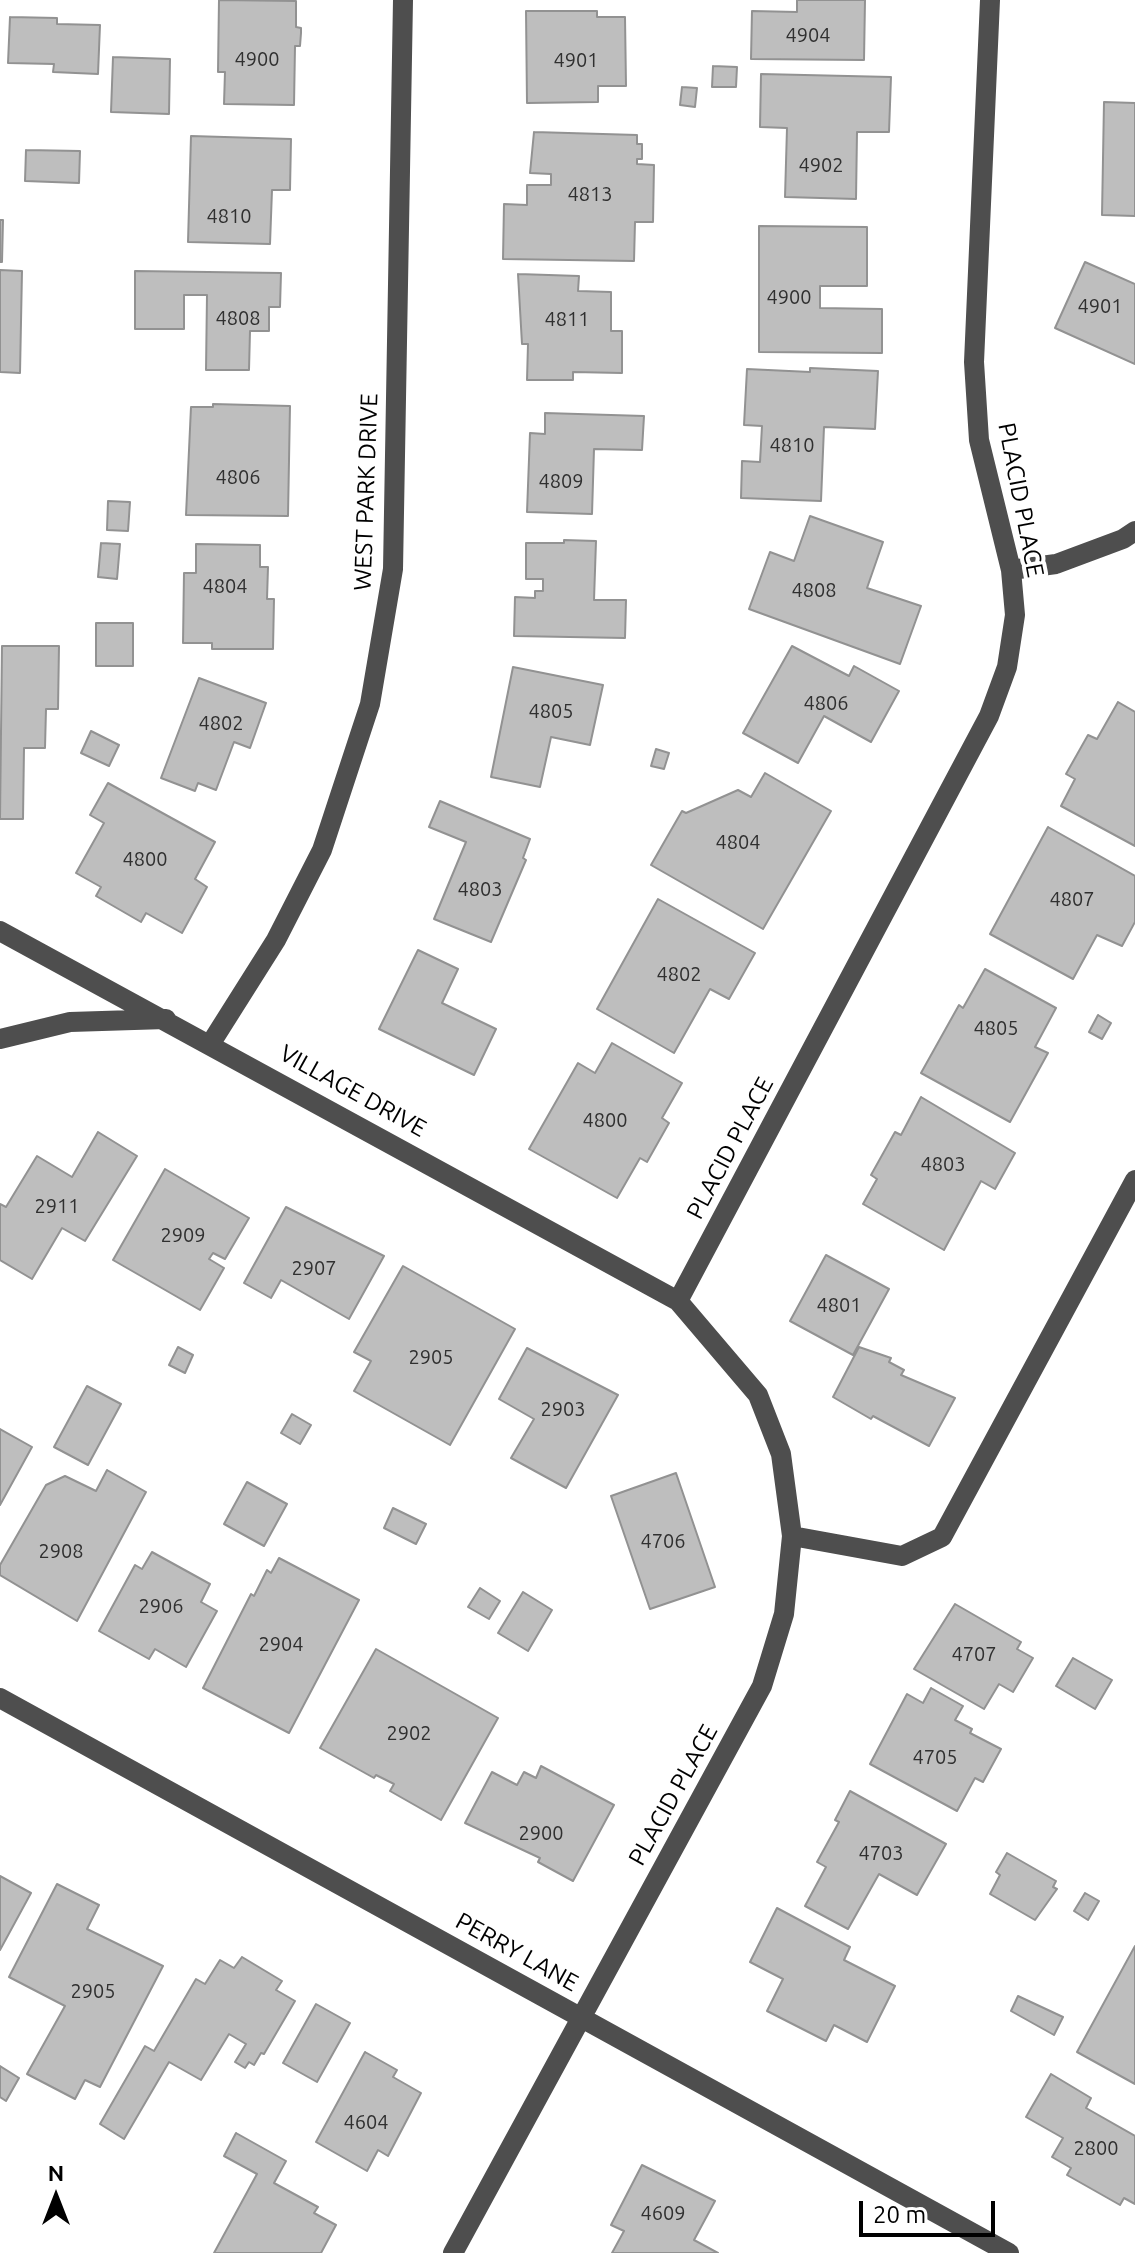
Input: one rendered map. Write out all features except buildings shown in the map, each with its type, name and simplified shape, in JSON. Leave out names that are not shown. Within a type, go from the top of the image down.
[{"type":"street","name":"WEST PARK DRIVE","points":[[211,1043],[276,940],[322,850],[370,704],[393,569],[403,0]]},
{"type":"street","name":"PLACID PLACE","points":[[453,2253],[762,1686],[784,1614],[792,1536],[781,1454],[758,1395],[678,1301],[989,716],[1007,667],[1015,615],[1011,570],[979,440],[974,362],[990,0]]},
{"type":"street","points":[[1011,570],[1056,564],[1123,539],[1135,531]]},
{"type":"street","name":"VILLAGE DRIVE","points":[[0,931],[211,1043],[678,1301]]},
{"type":"street","points":[[0,1039],[70,1022],[167,1019]]},
{"type":"street","points":[[792,1536],[902,1556],[942,1537],[1135,1180]]},
{"type":"street","name":"PERRY LANE","points":[[0,1698],[1009,2253]]}]
